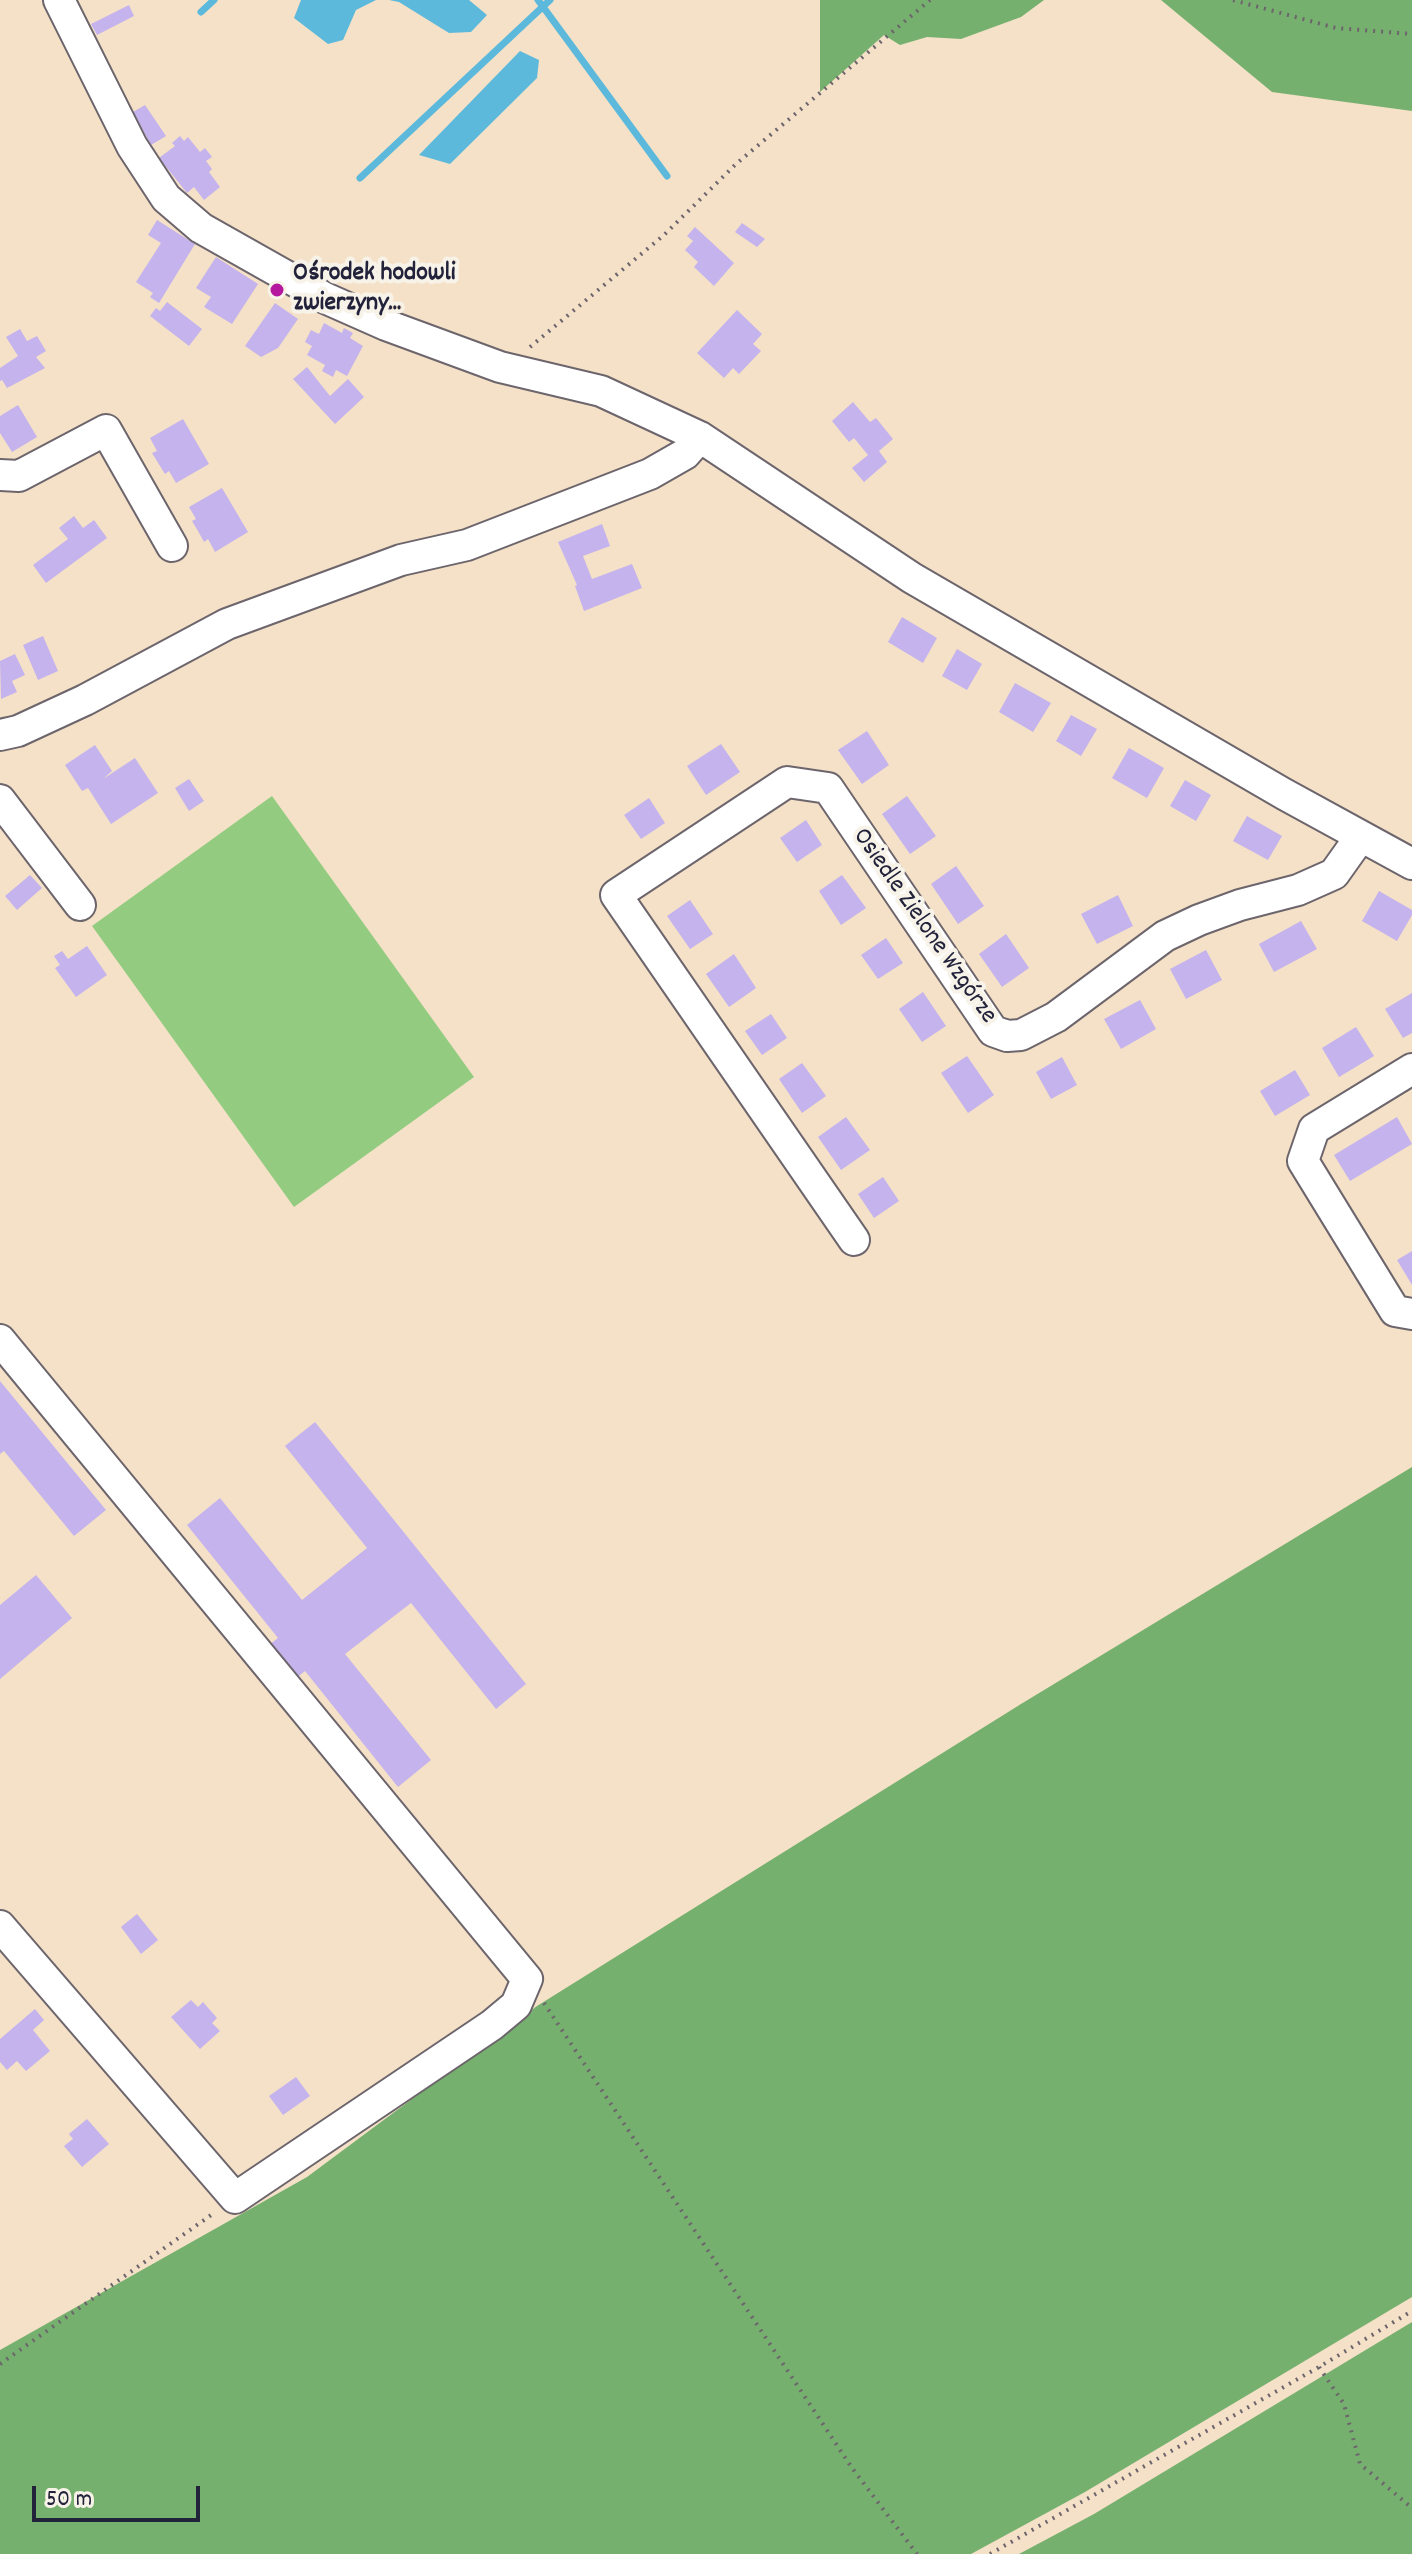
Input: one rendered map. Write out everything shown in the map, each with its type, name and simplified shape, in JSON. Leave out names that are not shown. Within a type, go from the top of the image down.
[{"type":"street","points":[[59,0],[132,146],[166,198],[215,237],[325,298],[399,331],[500,367],[601,391],[700,437],[912,578],[1412,864]]},
{"type":"street","points":[[0,475],[19,476],[106,430],[172,546]]},
{"type":"street","points":[[0,735],[18,731],[85,700],[227,624],[401,560],[467,545],[650,474],[685,454],[700,437]]},
{"type":"street","name":"Osiedle Zielone Wzgórze","points":[[854,1240],[616,895],[787,782],[828,788],[993,1031],[1007,1036],[1021,1035],[1056,1017],[1153,944],[1199,920],[1240,905],[1298,890],[1334,874],[1361,836]]},
{"type":"street","points":[[0,800],[80,905]]},
{"type":"street","points":[[1412,1069],[1314,1129],[1303,1161],[1395,1311],[1412,1314]]},
{"type":"street","points":[[0,1340],[527,1979],[516,2005],[492,2025],[235,2198],[0,1926]]},
{"type":"path","points":[[500,367],[530,347],[664,235],[736,164],[930,0]]},
{"type":"path","points":[[1233,0],[1336,28],[1412,34]]},
{"type":"path","points":[[527,1979],[852,2468],[917,2554]]},
{"type":"path","points":[[0,2364],[235,2198]]},
{"type":"path","points":[[990,2554],[1412,2311]]},
{"type":"path","points":[[1319,2367],[1344,2404],[1360,2464],[1412,2508]]},
{"type":"green space","points":[[820,0],[1044,0],[1021,17],[961,39],[927,37],[900,45],[884,35],[820,92]]},
{"type":"green space","points":[[1161,0],[1412,0],[1412,111],[1272,92]]},
{"type":"green space","points":[[272,796],[474,1077],[294,1207],[92,926]]},
{"type":"green space","points":[[1412,1467],[1412,2297],[1085,2492],[971,2554],[0,2554],[0,2350],[307,2177],[537,2006],[1021,1704]]},
{"type":"green space","points":[[1412,2322],[1412,2554],[1019,2554],[1094,2514]]},
{"type":"water","points":[[301,0],[376,0],[356,10],[343,40],[328,44],[294,18]]},
{"type":"water","points":[[389,0],[469,0],[487,15],[471,32],[449,33],[399,2]]},
{"type":"water","points":[[520,51],[539,60],[537,78],[450,164],[419,155]]},
{"type":"building","points":[[129,5],[134,16],[97,35],[91,24]]},
{"type":"building","points":[[145,105],[166,136],[151,145],[133,112]]},
{"type":"building","points":[[180,136],[184,141],[188,137],[200,152],[205,148],[212,157],[206,161],[212,169],[209,172],[220,187],[204,200],[194,187],[187,193],[159,158],[175,146],[172,143]]},
{"type":"building","points":[[157,220],[195,244],[159,303],[150,297],[153,293],[136,282],[161,243],[148,235]]},
{"type":"building","points":[[742,223],[765,239],[757,247],[735,232]]},
{"type":"building","points":[[695,227],[734,263],[714,286],[694,267],[698,262],[685,250],[693,241],[687,236]]},
{"type":"building","points":[[216,257],[258,284],[232,324],[204,307],[211,297],[196,288]]},
{"type":"building","points":[[167,302],[202,329],[189,346],[150,316],[156,308],[160,311]]},
{"type":"building","points":[[275,303],[298,319],[278,348],[261,357],[245,346]]},
{"type":"building","points":[[737,310],[762,334],[753,344],[761,351],[739,374],[733,368],[724,378],[697,353]]},
{"type":"building","points":[[324,323],[342,333],[344,328],[353,333],[350,338],[363,346],[347,376],[336,370],[333,377],[322,371],[325,365],[307,355],[312,346],[305,342],[311,330],[319,334]]},
{"type":"building","points":[[20,329],[27,341],[37,336],[46,351],[36,357],[45,368],[7,388],[0,381],[0,368],[18,356],[6,337]]},
{"type":"building","points":[[307,367],[330,396],[348,379],[364,397],[335,424],[293,379]]},
{"type":"building","points":[[853,402],[870,422],[876,418],[893,439],[879,451],[887,462],[864,482],[852,468],[868,455],[854,438],[849,442],[832,421]]},
{"type":"building","points":[[18,405],[37,437],[12,452],[0,433],[0,416]]},
{"type":"building","points":[[183,419],[209,464],[176,483],[169,471],[165,474],[152,453],[157,451],[150,438]]},
{"type":"building","points":[[222,488],[248,532],[215,552],[208,539],[204,542],[192,521],[196,519],[189,507]]},
{"type":"building","points":[[74,516],[83,528],[94,520],[107,538],[46,583],[33,565],[68,539],[59,528]]},
{"type":"building","points":[[602,524],[610,546],[583,556],[592,579],[632,564],[642,588],[584,611],[577,585],[558,542]]},
{"type":"building","points":[[902,617],[937,638],[923,663],[888,642]]},
{"type":"building","points":[[43,636],[58,671],[38,680],[23,645]]},
{"type":"building","points":[[957,649],[982,664],[967,690],[942,676]]},
{"type":"building","points":[[15,654],[25,675],[12,681],[17,692],[1,699],[0,661]]},
{"type":"building","points":[[1015,683],[1051,703],[1033,732],[999,712]]},
{"type":"building","points":[[1071,715],[1097,729],[1081,756],[1056,741]]},
{"type":"building","points":[[867,731],[889,765],[862,784],[838,750]]},
{"type":"building","points":[[721,744],[740,772],[706,795],[687,766]]},
{"type":"building","points":[[95,745],[112,771],[103,779],[135,758],[158,793],[111,824],[88,788],[82,791],[65,765]]},
{"type":"building","points":[[1129,748],[1164,768],[1147,798],[1112,778]]},
{"type":"building","points":[[189,779],[204,801],[189,811],[175,788]]},
{"type":"building","points":[[1185,780],[1211,795],[1196,821],[1170,806]]},
{"type":"building","points":[[907,796],[936,836],[910,854],[882,814]]},
{"type":"building","points":[[649,798],[665,823],[641,839],[624,815]]},
{"type":"building","points":[[1247,816],[1282,836],[1268,860],[1233,841]]},
{"type":"building","points":[[806,820],[822,845],[797,862],[780,838]]},
{"type":"building","points":[[956,866],[984,906],[958,924],[931,884]]},
{"type":"building","points":[[30,875],[42,888],[17,910],[5,896]]},
{"type":"building","points":[[842,875],[866,908],[841,925],[819,891]]},
{"type":"building","points":[[1379,891],[1412,910],[1397,941],[1362,921]]},
{"type":"building","points":[[1118,895],[1133,926],[1097,944],[1081,914]]},
{"type":"building","points":[[690,900],[713,934],[690,949],[667,916]]},
{"type":"building","points":[[1301,921],[1317,949],[1274,972],[1259,944]]},
{"type":"building","points":[[1006,934],[1029,968],[1002,987],[979,954]]},
{"type":"building","points":[[886,938],[903,963],[878,979],[861,955]]},
{"type":"building","points":[[87,946],[107,975],[76,997],[55,968],[60,965],[54,956],[62,951],[68,959]]},
{"type":"building","points":[[1206,950],[1222,980],[1186,999],[1170,969]]},
{"type":"building","points":[[734,954],[756,988],[729,1007],[706,974]]},
{"type":"building","points":[[923,992],[946,1026],[922,1042],[899,1009]]},
{"type":"building","points":[[1412,993],[1412,1033],[1403,1038],[1385,1009]]},
{"type":"building","points":[[1140,1000],[1156,1029],[1121,1049],[1104,1019]]},
{"type":"building","points":[[771,1014],[787,1038],[762,1055],[745,1031]]},
{"type":"building","points":[[1356,1027],[1374,1056],[1339,1077],[1322,1048]]},
{"type":"building","points":[[967,1056],[994,1095],[968,1113],[941,1073]]},
{"type":"building","points":[[1062,1057],[1077,1085],[1051,1099],[1036,1072]]},
{"type":"building","points":[[802,1063],[826,1096],[802,1113],[779,1079]]},
{"type":"building","points":[[1295,1070],[1310,1095],[1275,1116],[1260,1091]]},
{"type":"building","points":[[846,1117],[870,1150],[841,1170],[818,1137]]},
{"type":"building","points":[[1397,1117],[1412,1144],[1350,1181],[1334,1155]]},
{"type":"building","points":[[883,1177],[899,1201],[874,1218],[858,1194]]},
{"type":"building","points":[[1412,1251],[1412,1285],[1397,1260]]},
{"type":"building","points":[[0,1381],[106,1510],[74,1536],[4,1451],[0,1454]]},
{"type":"building","points":[[315,1422],[526,1684],[496,1709],[411,1603],[345,1654],[431,1760],[398,1787],[305,1671],[295,1679],[269,1645],[278,1638],[187,1525],[220,1498],[302,1600],[367,1548],[285,1446]]},
{"type":"building","points":[[36,1575],[72,1618],[0,1679],[0,1605]]},
{"type":"building","points":[[137,1914],[158,1940],[141,1954],[121,1927]]},
{"type":"building","points":[[191,2000],[198,2007],[203,2002],[217,2018],[212,2023],[220,2031],[200,2049],[171,2017]]},
{"type":"building","points":[[35,2009],[44,2020],[33,2030],[50,2051],[26,2071],[17,2061],[7,2070],[0,2062],[0,2039]]},
{"type":"building","points":[[296,2077],[310,2096],[283,2115],[269,2096]]},
{"type":"building","points":[[87,2119],[109,2144],[82,2167],[64,2146],[73,2139],[69,2134]]},
{"type":"waterway","points":[[201,12],[214,0]]},
{"type":"waterway","points":[[538,0],[667,176]]},
{"type":"waterway","points":[[360,178],[550,0]]},
{"type":"place","name":"Ośrodek hodowli zwierzyny...","points":[[277,290]]}]
